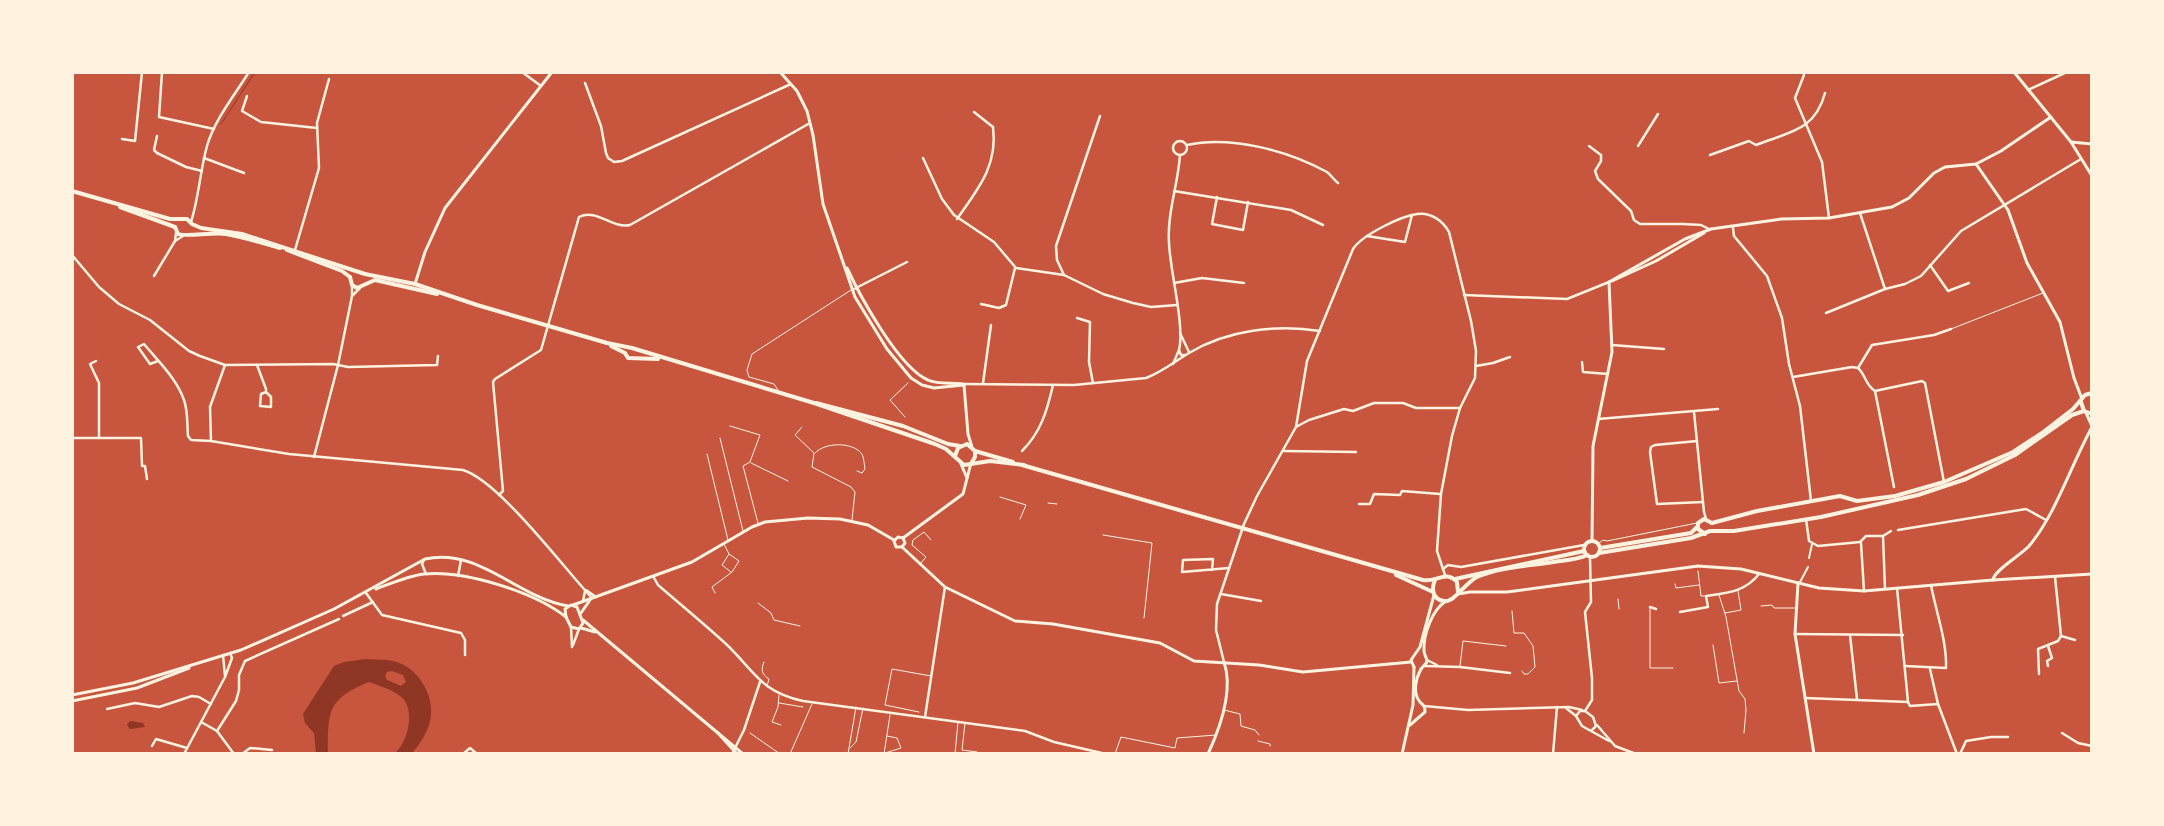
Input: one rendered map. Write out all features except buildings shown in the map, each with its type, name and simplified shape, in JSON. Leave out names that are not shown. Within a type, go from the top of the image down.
[{"type":"main road","points":[[72,191],[179,220],[184,218],[192,223],[242,234],[365,274],[415,284],[442,295],[814,403],[946,449],[955,456],[960,464],[990,461],[1024,465]]},
{"type":"main road","points":[[109,202],[175,227],[177,232],[183,236],[190,234],[224,234],[250,239],[321,262],[342,271],[350,277],[352,285],[360,288],[366,282],[376,280],[425,293],[442,295]]},
{"type":"main road","points":[[175,227],[179,220]]},
{"type":"main road","points":[[190,234],[192,223]]},
{"type":"main road","points":[[350,277],[355,271]]},
{"type":"main road","points":[[365,274],[366,282]]},
{"type":"main road","points":[[607,343],[624,353],[628,358],[665,360]]},
{"type":"main road","points":[[624,353],[628,348]]},
{"type":"main road","points":[[633,357],[634,350]]},
{"type":"main road","points":[[1701,522],[1712,523],[1757,511],[1840,496],[1848,500],[1860,501],[1895,496],[1944,482],[2013,452],[2042,433],[2090,394]]},
{"type":"main road","points":[[2081,400],[2085,412]]},
{"type":"main road","points":[[814,403],[822,403],[903,426],[948,444],[962,445],[1024,465],[1426,581],[1435,580],[1445,575],[1455,579],[1584,551]]},
{"type":"main road","points":[[1599,548],[1682,540],[1710,531],[1734,531],[1897,501],[1966,479],[2015,455],[2072,415],[2085,412],[2092,414]]},
{"type":"main road","points":[[955,456],[956,450],[962,445]]},
{"type":"main road","points":[[972,463],[975,457],[974,449]]},
{"type":"main road","points":[[1848,500],[1848,509]]},
{"type":"main road","points":[[1390,572],[1434,593],[1439,600],[1446,601],[1472,580],[1491,573],[1588,556],[1599,548],[1691,533],[1701,522]]},
{"type":"main road","points":[[1701,522],[1700,532],[1705,534]]},
{"type":"main road","points":[[1710,531],[1712,523]]},
{"type":"main road","points":[[1588,556],[1584,551],[1584,545],[1592,541],[1599,548]]},
{"type":"main road","points":[[1455,579],[1458,585],[1458,593]]},
{"type":"main road","points":[[1434,593],[1435,580]]},
{"type":"street","points":[[122,139],[135,141],[142,72]]},
{"type":"street","points":[[162,72],[158,117],[214,129]]},
{"type":"street","points":[[192,223],[200,192],[204,158],[214,129],[226,105],[249,72]]},
{"type":"street","points":[[522,72],[541,86]]},
{"type":"street","points":[[415,284],[425,252],[445,208],[552,72]]},
{"type":"street","points":[[780,72],[801,97],[810,123],[822,198],[854,288],[881,340],[911,378],[922,385],[934,388],[983,383],[1053,385],[1146,378],[1220,338],[1240,332],[1309,329],[1320,331]]},
{"type":"street","points":[[2014,72],[2071,142],[2092,176]]},
{"type":"street","points":[[2028,90],[2067,72]]},
{"type":"street","points":[[1804,75],[1795,98],[1822,162],[1829,218]]},
{"type":"street","points":[[295,250],[318,168],[317,128],[329,80]]},
{"type":"street","points":[[585,83],[600,126],[606,153],[608,158],[614,162],[622,161],[791,84]]},
{"type":"street","points":[[1710,155],[1749,141],[1756,145],[1806,126],[1820,110],[1825,93]]},
{"type":"street","points":[[247,96],[242,111],[261,122],[317,128]]},
{"type":"street","points":[[957,219],[986,176],[990,166],[993,127],[974,112]]},
{"type":"street","points":[[1638,146],[1658,114]]},
{"type":"street","points":[[1064,274],[1058,260],[1056,246],[1100,116]]},
{"type":"street","points":[[1590,146],[1600,154],[1601,161],[1595,171],[1598,179],[1630,210],[1634,220],[1640,224],[1701,225],[1711,229],[1733,228],[1781,219],[1829,218],[1892,207],[1903,203],[1934,173],[1945,167],[1976,164],[2001,151],[2051,117]]},
{"type":"street","points":[[499,495],[504,491],[493,382],[494,379],[526,357],[538,353],[548,326],[579,217],[591,215],[622,226],[630,225],[810,123]]},
{"type":"street","points":[[157,136],[154,150],[156,152],[186,167],[202,171]]},
{"type":"street","points":[[1182,140],[1187,146],[1186,152],[1180,155],[1173,151],[1173,145],[1182,140]]},
{"type":"street","points":[[1187,146],[1216,142],[1259,148],[1282,154],[1327,172],[1338,183]]},
{"type":"street","points":[[2071,142],[2092,144]]},
{"type":"street","points":[[1180,155],[1169,236],[1177,305],[1179,349],[1181,355],[1188,354]]},
{"type":"street","points":[[204,158],[244,173]]},
{"type":"street","points":[[924,158],[942,199],[957,219],[994,242],[1016,268],[1064,274],[1093,290],[1122,301],[1150,307],[1177,305]]},
{"type":"street","points":[[1826,314],[1885,289],[1906,284],[1921,276],[1961,231],[2081,159]]},
{"type":"street","points":[[1976,164],[2004,204],[2027,263],[2062,328],[2081,400]]},
{"type":"street","points":[[1174,191],[1248,202],[1300,213],[1323,225]]},
{"type":"street","points":[[1218,197],[1212,224],[1243,230],[1248,202]]},
{"type":"street","points":[[1208,754],[1217,734],[1224,709],[1227,675],[1216,630],[1217,604],[1242,528],[1257,496],[1296,427],[1307,361],[1353,249],[1367,236],[1418,213],[1432,215],[1444,223],[1449,232],[1475,341],[1476,366],[1473,384],[1460,408],[1452,436],[1441,494],[1437,551],[1445,575]]},
{"type":"street","points":[[1860,213],[1885,289]]},
{"type":"street","points":[[1367,236],[1405,242],[1412,216]]},
{"type":"street","points":[[1733,228],[1734,236],[1767,276],[1782,318],[1788,357],[1807,447],[1811,501]]},
{"type":"street","points":[[1464,296],[1567,299],[1639,269],[1711,229]]},
{"type":"street","points":[[154,276],[175,241],[177,232]]},
{"type":"street","points":[[175,241],[183,236]]},
{"type":"street","points":[[72,255],[103,291],[119,304],[150,320],[189,351],[226,364],[338,365],[348,367],[437,365],[438,356]]},
{"type":"street","points":[[854,288],[907,262]]},
{"type":"street","points":[[1930,266],[1948,291],[1969,284]]},
{"type":"street","points":[[981,304],[999,308],[1006,305],[1016,268]]},
{"type":"street","points":[[1174,283],[1202,278],[1244,283]]},
{"type":"street","points":[[1592,541],[1592,446],[1608,374],[1612,345],[1609,282]]},
{"type":"street","points":[[314,457],[338,365],[352,296],[352,285]]},
{"type":"street","points":[[352,296],[360,288]]},
{"type":"street","points":[[854,288],[893,345],[913,369],[933,382],[964,384]]},
{"type":"street","points":[[1076,318],[1090,322],[1090,362],[1093,383]]},
{"type":"street","points":[[983,383],[991,325]]},
{"type":"street","points":[[1858,368],[1872,345],[1934,335],[1950,329]]},
{"type":"street","points":[[1179,332],[1188,346],[1188,354]]},
{"type":"street","points":[[158,361],[150,364],[138,347],[144,344],[158,361],[184,400],[188,436],[191,440],[211,441],[314,457],[462,470],[477,476],[499,495],[593,599]]},
{"type":"street","points":[[1612,345],[1664,348]]},
{"type":"street","points":[[1172,365],[1179,349],[1188,346],[1198,349]]},
{"type":"street","points":[[1476,366],[1493,364],[1510,357]]},
{"type":"street","points":[[96,361],[90,364],[98,383],[98,438]]},
{"type":"street","points":[[1582,362],[1583,372],[1608,374]]},
{"type":"street","points":[[211,441],[210,407],[226,364]]},
{"type":"street","points":[[257,365],[266,392],[272,396],[270,407],[260,406],[261,394],[266,392]]},
{"type":"street","points":[[1793,377],[1852,367],[1862,371],[1867,386],[1875,391],[1922,381],[1926,384],[1941,474],[1944,482]]},
{"type":"street","points":[[964,384],[968,434],[974,449]]},
{"type":"street","points":[[1022,451],[1035,437],[1042,424],[1053,385]]},
{"type":"street","points":[[2079,389],[2090,394]]},
{"type":"street","points":[[1875,391],[1894,487]]},
{"type":"street","points":[[1296,427],[1309,420],[1344,410],[1353,411],[1374,403],[1403,403],[1416,408],[1460,408]]},
{"type":"street","points":[[1598,419],[1718,410]]},
{"type":"street","points":[[1694,412],[1704,512],[1701,522]]},
{"type":"street","points":[[1993,580],[1996,572],[2027,548],[2046,520],[2092,426],[2085,412]]},
{"type":"street","points":[[962,445],[968,434]]},
{"type":"street","points":[[72,438],[140,438],[142,466],[145,466],[147,479]]},
{"type":"street","points":[[1697,441],[1651,447],[1656,500],[1661,505],[1703,502]]},
{"type":"street","points":[[1284,451],[1356,452]]},
{"type":"street","points":[[894,540],[898,537],[903,538],[963,494],[972,463]]},
{"type":"street","points":[[960,464],[968,479]]},
{"type":"street","points":[[1359,504],[1370,504],[1374,494],[1378,493],[1400,494],[1402,491],[1441,494]]},
{"type":"street","points":[[1898,530],[2026,509],[2046,520]]},
{"type":"street","points":[[72,701],[137,688],[230,653],[307,622],[425,559],[446,556],[461,560],[490,570],[535,595],[568,606],[593,599],[692,562],[759,524],[808,518],[852,521],[868,525],[894,540]]},
{"type":"street","points":[[1806,519],[1808,538],[1812,544],[1809,558]]},
{"type":"street","points":[[1812,544],[1860,542],[1870,535],[1883,536],[1889,532]]},
{"type":"street","points":[[1883,536],[1885,589]]},
{"type":"street","points":[[902,547],[905,544],[903,538]]},
{"type":"street","points":[[894,540],[895,546],[902,547],[945,587],[1015,621],[1053,624],[1160,643],[1188,659],[1303,672],[1411,662]]},
{"type":"street","points":[[1860,542],[1864,591]]},
{"type":"street","points":[[1443,569],[1448,565],[1461,567],[1584,545]]},
{"type":"street","points":[[1576,716],[1592,700],[1592,678],[1585,612],[1591,602],[1588,556]]},
{"type":"street","points":[[425,559],[422,564],[426,574]]},
{"type":"street","points":[[458,576],[461,560]]},
{"type":"street","points":[[1212,570],[1213,560],[1183,560],[1182,572],[1212,570],[1229,568]]},
{"type":"street","points":[[1458,593],[1507,592],[1698,566],[1724,567],[1819,588],[1864,591],[2092,574]]},
{"type":"street","points":[[1808,567],[1798,584],[1795,608],[1796,634],[1814,754]]},
{"type":"street","points":[[366,592],[402,579],[426,574],[458,576],[523,593],[551,606],[566,618]]},
{"type":"street","points":[[1680,612],[1708,607],[1706,596],[1738,591],[1750,585],[1759,574]]},
{"type":"street","points":[[653,576],[658,585],[725,644],[760,682],[780,694],[812,702],[1025,731],[1054,742],[1106,754]]},
{"type":"street","points":[[2039,674],[2038,649],[2058,641],[2060,636],[2054,577]]},
{"type":"street","points":[[1905,666],[1946,668],[1946,658],[1931,585]]},
{"type":"street","points":[[925,717],[945,587]]},
{"type":"street","points":[[1897,588],[1908,702],[1910,706],[1938,704]]},
{"type":"street","points":[[583,601],[585,590]]},
{"type":"street","points":[[366,592],[382,615],[461,633],[466,640],[465,655]]},
{"type":"street","points":[[1402,754],[1413,705],[1412,685],[1414,667],[1411,658],[1416,653],[1434,593]]},
{"type":"street","points":[[1221,594],[1262,601]]},
{"type":"street","points":[[581,614],[593,599]]},
{"type":"street","points":[[1438,666],[1427,660],[1424,654],[1425,644],[1434,614],[1446,601]]},
{"type":"street","points":[[343,616],[373,602]]},
{"type":"street","points":[[573,605],[581,614],[583,620],[597,633],[710,724],[737,754]]},
{"type":"street","points":[[568,606],[564,612],[571,627],[572,647],[583,620]]},
{"type":"street","points":[[1650,607],[1656,608]]},
{"type":"street","points":[[217,731],[236,702],[240,690],[239,675],[245,661],[339,618]]},
{"type":"street","points":[[571,627],[597,633]]},
{"type":"street","points":[[1796,634],[1903,635]]},
{"type":"street","points":[[1850,634],[1857,699]]},
{"type":"street","points":[[2060,636],[2075,640]]},
{"type":"street","points":[[2048,646],[2052,658],[2047,661],[2048,666]]},
{"type":"street","points":[[184,754],[225,677],[232,658],[230,653]]},
{"type":"street","points":[[1416,653],[1424,654]]},
{"type":"street","points":[[223,655],[225,677]]},
{"type":"street","points":[[1425,666],[1427,660]]},
{"type":"street","points":[[72,695],[120,686],[198,665]]},
{"type":"street","points":[[1426,712],[1416,691],[1420,669],[1425,666],[1460,667],[1510,673]]},
{"type":"street","points":[[1414,667],[1420,669]]},
{"type":"street","points":[[1930,668],[1938,704],[1959,754]]},
{"type":"street","points":[[733,750],[744,730],[760,682]]},
{"type":"street","points":[[106,709],[135,702],[159,707],[192,696],[199,697],[211,704]]},
{"type":"street","points":[[1805,698],[1908,702]]},
{"type":"street","points":[[1413,705],[1422,704],[1497,710],[1574,707],[1583,710],[1593,717],[1609,741]]},
{"type":"street","points":[[1410,725],[1436,706]]},
{"type":"street","points":[[1553,754],[1557,707]]},
{"type":"street","points":[[1562,707],[1576,716],[1582,726],[1615,746],[1636,754]]},
{"type":"street","points":[[1411,713],[1418,718]]},
{"type":"street","points":[[201,722],[217,731],[234,754]]},
{"type":"street","points":[[1591,731],[1596,724]]},
{"type":"street","points":[[2062,733],[2078,743],[2092,746]]},
{"type":"street","points":[[1959,754],[1966,741],[2008,737]]},
{"type":"street","points":[[152,746],[156,739],[187,748]]},
{"type":"street","points":[[242,754],[250,748],[272,750]]},
{"type":"street","points":[[463,754],[470,748],[477,754]]},
{"type":"street","points":[[733,750],[743,754]]},
{"type":"lane","points":[[780,393],[774,384],[749,376],[747,370],[752,354],[854,288]]},
{"type":"lane","points":[[1950,329],[2044,292]]},
{"type":"lane","points":[[905,417],[890,400],[908,383]]},
{"type":"lane","points":[[730,426],[760,435],[750,462],[744,466],[759,524]]},
{"type":"lane","points":[[802,427],[795,436],[814,453]]},
{"type":"lane","points":[[720,438],[743,532]]},
{"type":"lane","points":[[852,521],[855,492],[851,487],[812,467],[814,453],[827,444],[835,444],[859,451],[862,454],[865,468],[862,473],[857,471]]},
{"type":"lane","points":[[708,454],[728,541]]},
{"type":"lane","points":[[750,462],[788,480]]},
{"type":"lane","points":[[1000,497],[1026,505],[1020,519]]},
{"type":"lane","points":[[1048,503],[1057,504]]},
{"type":"lane","points":[[1599,548],[1603,540],[1607,542],[1701,522]]},
{"type":"lane","points":[[921,564],[926,557],[912,545],[913,540],[924,532],[931,540]]},
{"type":"lane","points":[[1103,535],[1152,543],[1144,618]]},
{"type":"lane","points":[[715,593],[712,587],[732,572],[739,561],[729,554],[724,544]]},
{"type":"lane","points":[[729,554],[722,565],[732,572]]},
{"type":"lane","points":[[1698,571],[1701,596],[1706,596]]},
{"type":"lane","points":[[1675,584],[1676,588],[1700,585]]},
{"type":"lane","points":[[1725,614],[1741,610],[1738,591]]},
{"type":"lane","points":[[1718,594],[1725,614],[1737,681],[1746,710],[1744,733]]},
{"type":"lane","points":[[1618,599],[1619,609]]},
{"type":"lane","points":[[758,602],[771,613],[774,620],[800,626]]},
{"type":"lane","points":[[1761,606],[1772,605],[1774,608],[1795,608]]},
{"type":"lane","points":[[1650,607],[1650,668],[1673,668]]},
{"type":"lane","points":[[1512,611],[1514,633],[1524,633],[1533,646],[1535,667],[1528,674],[1524,674],[1522,671]]},
{"type":"lane","points":[[1460,667],[1464,641],[1506,646]]},
{"type":"lane","points":[[1713,645],[1719,684],[1737,681]]},
{"type":"lane","points":[[764,662],[761,668],[763,674],[769,678],[767,687]]},
{"type":"lane","points":[[919,712],[885,705],[892,669],[931,676]]},
{"type":"lane","points":[[780,694],[772,722],[781,725]]},
{"type":"lane","points":[[790,754],[812,702]]},
{"type":"lane","points":[[778,703],[803,707]]},
{"type":"lane","points":[[848,754],[856,707]]},
{"type":"lane","points":[[849,749],[856,742],[862,708]]},
{"type":"lane","points":[[1224,709],[1240,714],[1241,726],[1255,730],[1259,735]]},
{"type":"lane","points":[[887,736],[897,738],[901,748],[884,753],[890,712]]},
{"type":"lane","points":[[955,754],[958,722]]},
{"type":"lane","points":[[965,723],[962,750],[977,752]]},
{"type":"lane","points":[[750,733],[780,754]]},
{"type":"lane","points":[[1115,754],[1121,738],[1175,748],[1177,738],[1217,734]]},
{"type":"lane","points":[[1258,740],[1270,744],[1270,746]]},
{"type":"shaded area","points":[[366,659],[393,661],[409,668],[416,674],[426,689],[431,706],[431,715],[424,736],[412,753],[395,753],[403,743],[408,729],[409,714],[405,701],[393,692],[369,682],[345,694],[338,701],[333,709],[328,727],[328,753],[316,753],[314,733],[305,723],[303,714],[334,666],[344,662]],"holes":[[[392,671],[403,675],[406,682],[401,686],[387,680],[385,676],[387,672]]]},
{"type":"shaded area","points":[[130,721],[143,723],[145,727],[130,729],[127,725]]},
{"type":"waterway","points":[[221,124],[255,72]]}]
